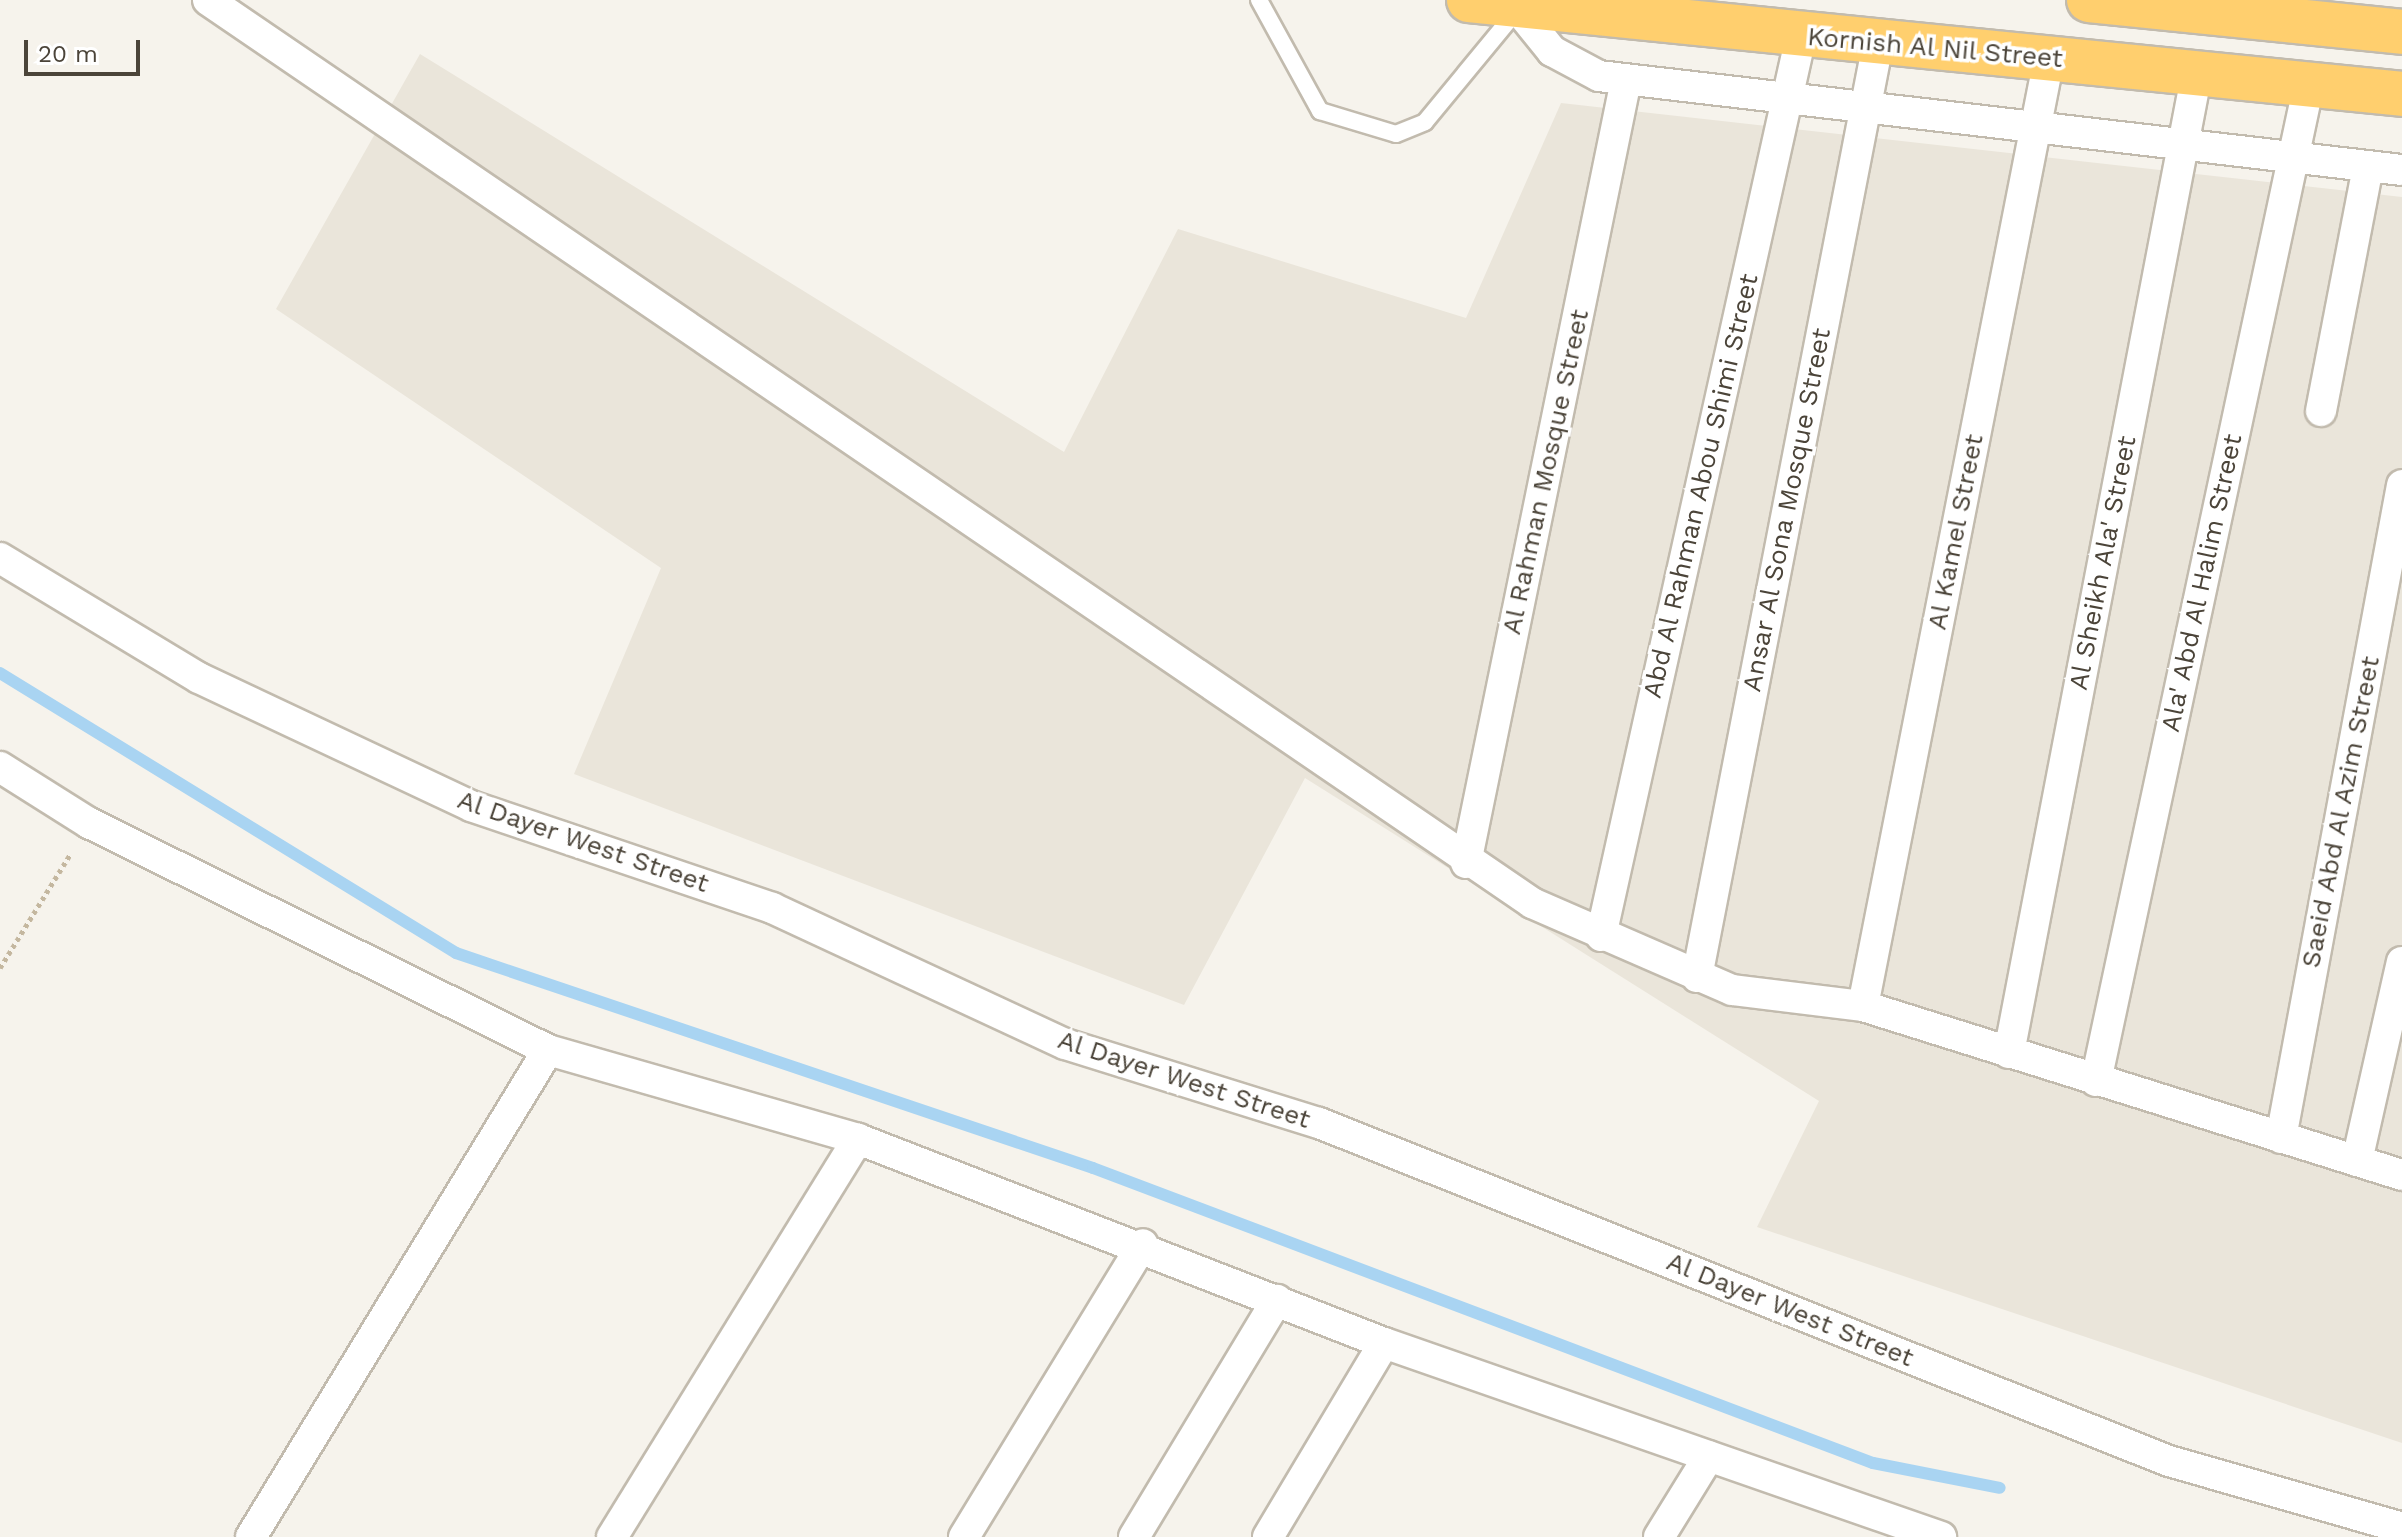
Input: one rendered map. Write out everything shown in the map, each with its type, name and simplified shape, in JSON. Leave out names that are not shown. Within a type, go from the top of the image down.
[{"type":"highway","name":"Kornish Al Nil Street","points":[[1469,0],[1518,9],[2402,94]]},
{"type":"highway","points":[[2089,0],[2208,6],[2402,32]]},
{"type":"street","points":[[208,0],[1466,863],[1601,936],[1697,977],[1769,998],[1863,1006],[2402,1175]]},
{"type":"street","points":[[1518,9],[1574,66],[1626,80],[2402,170]]},
{"type":"street","name":"Abd Al Rahman Abou Shimi Street","points":[[1601,936],[1801,36]]},
{"type":"street","name":"Ansar Al Sona Mosque Street","points":[[1697,977],[1878,43]]},
{"type":"street","name":"Al Kamel Street","points":[[1863,1006],[2049,59]]},
{"type":"street","name":"Al Sheikh Ala' Street","points":[[2009,1053],[2197,72]]},
{"type":"street","name":"Al Rahman Mosque Street","points":[[1466,863],[1626,80]]},
{"type":"street","name":"Ala' Abd Al Halim Street","points":[[2096,1081],[2309,84]]},
{"type":"street","points":[[2321,411],[2368,166]]},
{"type":"street","name":"Saeid Abd Al Azim Street","points":[[2281,1138],[2390,610],[2402,485]]},
{"type":"street","name":"Al Dayer West Street","points":[[0,558],[199,678],[471,806],[772,908],[1065,1044],[1319,1123],[2169,1461],[2402,1528]]},
{"type":"street","points":[[0,767],[89,823],[548,1050],[858,1139],[1143,1244],[1384,1343],[1941,1537]]},
{"type":"street","points":[[2357,1161],[2402,962]]},
{"type":"street","points":[[251,1537],[548,1050]]},
{"type":"street","points":[[612,1537],[858,1139]]},
{"type":"street","points":[[964,1537],[1143,1244]]},
{"type":"street","points":[[1134,1537],[1277,1300]]},
{"type":"street","points":[[1268,1537],[1384,1343]]},
{"type":"street","points":[[1659,1537],[1709,1456]]},
{"type":"lane","points":[[1259,0],[1320,111],[1396,134],[1425,122],[1518,9]]},
{"type":"path","points":[[0,968],[89,823]]},
{"type":"shaded area","points":[[420,54],[1064,452],[1178,229],[1466,318],[1561,103],[2402,197],[2402,1443],[1757,1227],[1819,1101],[1305,778],[1184,1005],[574,774],[661,568],[276,309]]},
{"type":"waterway","points":[[0,673],[456,953],[1093,1168],[1873,1463],[2000,1488]]}]
